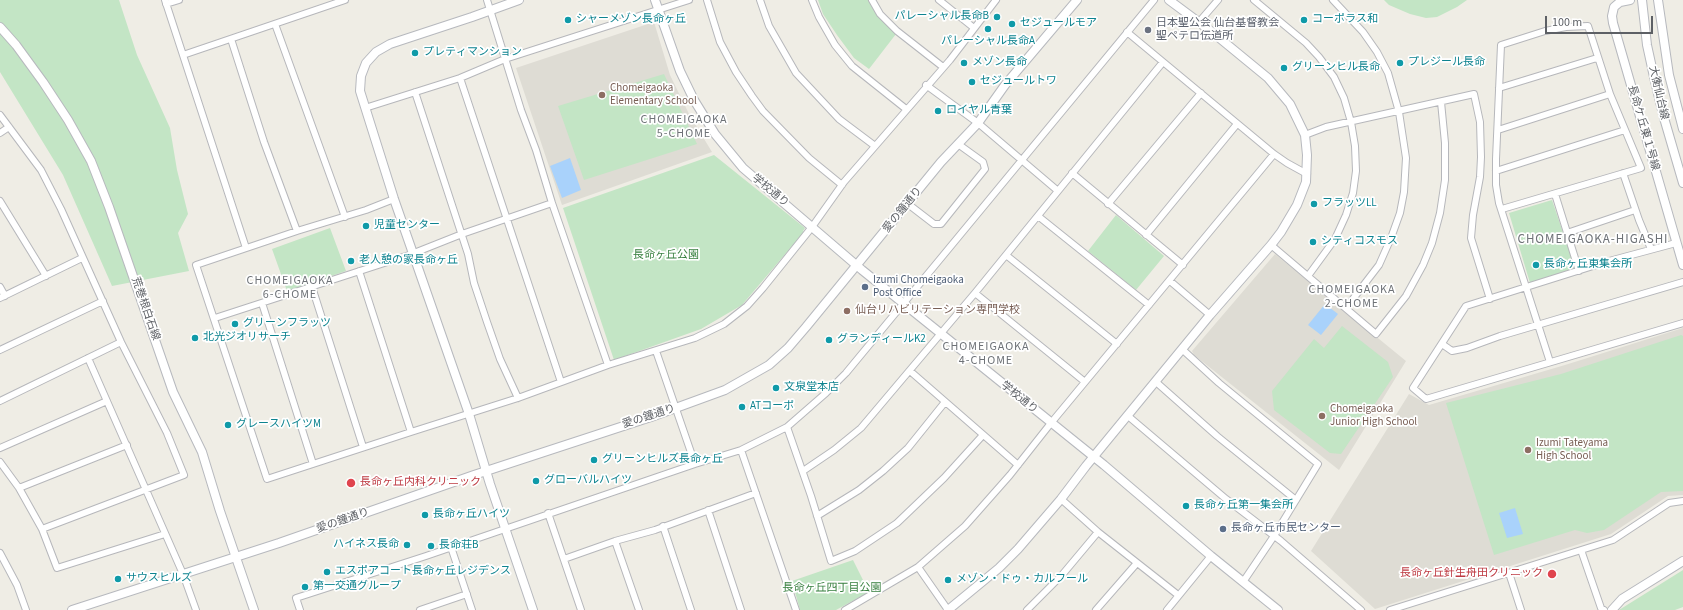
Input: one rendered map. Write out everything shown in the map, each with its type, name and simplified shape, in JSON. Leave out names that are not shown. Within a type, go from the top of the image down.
[{"type":"street","points":[[179,0],[166,2],[246,248]]},
{"type":"street","points":[[183,55],[345,0]]},
{"type":"street","points":[[487,0],[521,110],[536,150],[552,203],[608,365]]},
{"type":"street","points":[[520,0],[390,44],[376,52],[366,63],[361,76],[360,91],[394,199],[414,253],[451,364],[470,414],[486,471],[533,610]]},
{"type":"street","name":"学校通り","points":[[655,0],[680,71],[694,100],[715,134],[743,168],[857,266],[1094,457],[1211,556],[1278,610]]},
{"type":"street","points":[[365,108],[460,78],[505,59],[689,0]]},
{"type":"street","points":[[707,0],[720,42],[736,72],[752,96],[763,111],[809,158],[842,185]]},
{"type":"street","points":[[760,0],[768,26],[796,74],[839,119],[875,146]]},
{"type":"street","points":[[812,0],[819,18],[829,35],[852,66],[906,109]]},
{"type":"street","points":[[872,0],[880,14],[897,31],[943,68]]},
{"type":"street","points":[[939,0],[974,28]]},
{"type":"street","points":[[394,199],[345,217],[297,231],[196,265],[267,479],[470,414],[608,365],[695,338],[724,324],[741,310],[763,288],[812,227],[842,185],[926,85],[943,68],[996,0]]},
{"type":"street","name":"愛の鐘通り","points":[[72,610],[279,543],[486,471],[676,408],[725,390],[769,365],[788,348],[941,162],[978,123],[1005,85],[1077,0]]},
{"type":"street","points":[[300,610],[296,598],[452,547],[695,464],[741,450],[787,427],[826,393],[846,373],[969,223],[1022,162],[1154,0]]},
{"type":"street","points":[[918,567],[948,610],[999,568],[1018,549],[1061,499],[1210,315],[1281,232],[1298,205],[1306,182],[1307,155],[1305,134],[1296,113],[1281,91],[1268,78],[1199,22],[1169,0]]},
{"type":"street","points":[[1199,22],[1218,0]]},
{"type":"street","points":[[1254,0],[1306,43],[1319,56],[1334,77],[1344,98],[1351,122],[1355,146],[1356,171],[1353,193],[1346,215],[1335,239],[1308,276]]},
{"type":"street","points":[[1333,0],[1358,26],[1377,52],[1388,74],[1400,112],[1404,136],[1406,175],[1400,213],[1379,265],[1346,308]]},
{"type":"street","name":"長命ケ丘東１号線","points":[[1630,0],[1620,2],[1614,7],[1612,23],[1683,265]]},
{"type":"street","name":"大衡仙台線","points":[[1642,0],[1647,45],[1654,77],[1683,183]]},
{"type":"street","name":"大衡仙台線","points":[[1658,0],[1669,75],[1683,129]]},
{"type":"street","points":[[275,24],[345,217]]},
{"type":"street","points":[[1502,209],[1641,168],[1610,94],[1597,58],[1588,26],[1566,27],[1545,31],[1501,45],[1496,185],[1502,209],[1550,362]]},
{"type":"street","name":"荒巻根白石線","points":[[0,27],[16,45],[43,82],[68,120],[91,161],[111,213],[173,392],[202,452],[235,557],[254,610]]},
{"type":"street","points":[[1127,32],[1274,154],[1307,174]]},
{"type":"street","points":[[231,39],[264,142],[297,231]]},
{"type":"street","points":[[1499,88],[1597,58]]},
{"type":"street","points":[[802,471],[834,450],[861,428],[975,293],[1163,62]]},
{"type":"street","points":[[460,78],[561,382]]},
{"type":"street","points":[[926,85],[978,123],[1022,162],[1058,191]]},
{"type":"street","points":[[415,92],[462,234],[474,283],[492,337],[500,359],[518,398]]},
{"type":"street","points":[[1108,204],[1201,93]]},
{"type":"street","points":[[1305,134],[1326,127],[1400,112],[1474,94],[1481,140],[1481,157],[1480,178],[1473,215],[1471,238],[1490,299]]},
{"type":"street","points":[[1498,130],[1610,94]]},
{"type":"street","points":[[1271,244],[1376,334],[1406,296],[1423,265],[1432,243],[1440,213],[1445,180],[1445,143],[1441,102]]},
{"type":"street","points":[[0,115],[41,170],[61,209],[121,342],[167,433],[184,475],[42,528]]},
{"type":"street","points":[[1146,234],[1237,124]]},
{"type":"street","points":[[0,133],[9,127]]},
{"type":"street","points":[[1496,171],[1625,130]]},
{"type":"street","points":[[908,204],[934,224],[941,224],[985,169],[982,162],[958,144]]},
{"type":"street","points":[[846,610],[918,567],[966,526],[1274,154]]},
{"type":"street","points":[[1072,173],[1183,265]]},
{"type":"street","points":[[1623,173],[1635,210],[1651,250]]},
{"type":"street","points":[[1555,194],[1579,271]]},
{"type":"street","points":[[0,200],[46,276]]},
{"type":"street","points":[[214,318],[414,253],[462,234],[552,203]]},
{"type":"street","points":[[1567,233],[1635,210]]},
{"type":"street","points":[[1038,216],[1149,305]]},
{"type":"street","points":[[1676,243],[1609,261],[1528,288],[1466,306],[1413,388],[1426,399],[1683,323]]},
{"type":"street","points":[[1006,255],[1117,344]]},
{"type":"street","points":[[0,287],[3,297],[82,258]]},
{"type":"street","points":[[359,271],[411,432]]},
{"type":"street","points":[[1170,281],[1210,315]]},
{"type":"street","points":[[1442,344],[1452,351],[1467,348],[1500,336],[1683,282]]},
{"type":"street","points":[[312,287],[364,447]]},
{"type":"street","points":[[975,293],[1085,382]]},
{"type":"street","points":[[0,350],[103,301]]},
{"type":"street","points":[[262,303],[313,464]]},
{"type":"street","points":[[0,401],[121,342]]},
{"type":"street","points":[[1183,350],[1219,383],[1318,464],[1274,536],[1243,582]]},
{"type":"street","points":[[656,351],[695,464]]},
{"type":"street","points":[[88,358],[183,574],[196,610]]},
{"type":"street","points":[[910,371],[1018,465]]},
{"type":"street","points":[[1156,382],[1217,436],[1296,500]]},
{"type":"street","points":[[0,448],[107,401]]},
{"type":"street","points":[[817,516],[859,490],[883,471],[908,448],[945,402]]},
{"type":"street","points":[[1128,416],[1226,499],[1274,536],[1361,610]]},
{"type":"street","points":[[787,427],[831,561],[855,551],[897,524],[944,478],[983,435]]},
{"type":"street","points":[[18,488],[127,445]]},
{"type":"street","points":[[741,450],[796,610]]},
{"type":"street","points":[[0,462],[18,488],[42,528],[57,568],[165,534]]},
{"type":"street","points":[[564,559],[615,541],[655,530],[756,493]]},
{"type":"street","points":[[1061,499],[1098,532],[1178,595]]},
{"type":"street","points":[[1390,610],[1613,540],[1669,503],[1683,502]]},
{"type":"street","points":[[708,510],[741,610]]},
{"type":"street","points":[[548,513],[581,610]]},
{"type":"street","points":[[663,526],[691,610]]},
{"type":"street","points":[[1027,610],[1062,575],[1098,532]]},
{"type":"street","points":[[615,541],[639,610]]},
{"type":"street","points":[[452,547],[472,610]]},
{"type":"street","points":[[1581,550],[1601,608],[1604,610]]},
{"type":"street","points":[[0,553],[17,585],[26,610]]},
{"type":"street","points":[[1167,610],[1211,556]]},
{"type":"street","points":[[1612,610],[1622,599],[1683,561]]},
{"type":"street","points":[[1096,610],[1137,563]]},
{"type":"street","points":[[1509,573],[1521,610]]},
{"type":"street","points":[[420,610],[467,594]]},
{"type":"shaded area","name":"Chomeigaoka Elementary School","points":[[654,22],[670,75],[689,114],[712,152],[562,205],[516,68]]},
{"type":"shaded area","name":"Chomeigaoka Junior High School","points":[[1275,254],[1406,361],[1339,470],[1194,355],[1192,351]]},
{"type":"shaded area","name":"Izumi Tateyama High School","points":[[1683,328],[1683,495],[1668,496],[1611,534],[1375,609],[1311,551],[1409,394],[1429,405]]},
{"type":"green space","points":[[0,0],[119,0],[137,55],[170,128],[177,170],[188,214],[178,233],[189,271],[112,286],[63,175],[0,72]]},
{"type":"green space","points":[[818,0],[869,0],[877,14],[896,34],[869,69],[854,58],[837,35],[823,14]]},
{"type":"green space","points":[[1384,0],[1467,0],[1437,17],[1426,18],[1410,14],[1389,5]]},
{"type":"green space","points":[[664,74],[697,144],[584,180],[558,106]]},
{"type":"green space","name":"長命ヶ丘公園","points":[[714,155],[805,228],[803,231],[804,232],[742,305],[701,329],[614,360],[563,208]]},
{"type":"green space","points":[[1552,200],[1575,268],[1530,283],[1509,213]]},
{"type":"green space","points":[[1116,215],[1164,256],[1136,290],[1088,251]]},
{"type":"green space","points":[[330,228],[346,271],[287,291],[272,249]]},
{"type":"green space","points":[[1342,326],[1388,362],[1393,377],[1341,454],[1330,453],[1274,410],[1272,391],[1314,339],[1324,348]]},
{"type":"green space","points":[[1681,335],[1683,336],[1683,491],[1661,492],[1604,530],[1587,533],[1575,530],[1494,555],[1446,403],[1561,374]]},
{"type":"green space","name":"長命ヶ丘四丁目公園","points":[[853,560],[869,592],[836,610],[800,610],[792,581]]},
{"type":"green space","points":[[1683,570],[1683,607],[1675,610],[1619,610]]},
{"type":"water","points":[[570,158],[581,190],[562,198],[550,166]]},
{"type":"water","points":[[1325,304],[1338,314],[1321,335],[1308,325]]},
{"type":"water","points":[[1515,508],[1523,534],[1507,538],[1499,513]]},
{"type":"place","name":"パレーシャル長命B","points":[[997,17]]},
{"type":"place","name":"シャーメゾン長命ヶ丘","points":[[568,20]]},
{"type":"place","name":"コーポラス和","points":[[1304,20]]},
{"type":"place","name":"セジュールモア","points":[[1012,24]]},
{"type":"place","name":"パレーシャル長命A","points":[[988,29]]},
{"type":"place","name":"日本聖公会 仙台基督教会 聖ペテロ伝道所","points":[[1148,30]]},
{"type":"place","name":"プレティマンション","points":[[415,53]]},
{"type":"place","name":"メゾン長命","points":[[964,63]]},
{"type":"place","name":"プレジール長命","points":[[1400,63]]},
{"type":"place","name":"グリーンヒル長命","points":[[1284,68]]},
{"type":"place","name":"セジュールトワ","points":[[972,82]]},
{"type":"place","name":"Chomeigaoka Elementary School","points":[[602,95]]},
{"type":"place","name":"ロイヤル青葉","points":[[938,111]]},
{"type":"place","name":"フラッツLL","points":[[1314,204]]},
{"type":"place","name":"児童センター","points":[[366,226]]},
{"type":"place","name":"シティコスモス","points":[[1313,242]]},
{"type":"place","name":"老人憩の家長命ヶ丘","points":[[351,261]]},
{"type":"place","name":"長命ヶ丘東集会所","points":[[1536,265]]},
{"type":"place","name":"Izumi Chomeigaoka Post Office","points":[[865,287]]},
{"type":"place","name":"仙台リハビリテーション専門学校","points":[[847,311]]},
{"type":"place","name":"グリーンフラッツ","points":[[235,324]]},
{"type":"place","name":"北光ジオリサーチ","points":[[195,338]]},
{"type":"place","name":"グランディールK2","points":[[829,340]]},
{"type":"place","name":"文泉堂本店","points":[[776,388]]},
{"type":"place","name":"ATコーポ","points":[[742,407]]},
{"type":"place","name":"Chomeigaoka Junior High School","points":[[1322,416]]},
{"type":"place","name":"グレースハイツM","points":[[228,425]]},
{"type":"place","name":"Izumi Tateyama High School","points":[[1528,450]]},
{"type":"place","name":"グリーンヒルズ長命ヶ丘","points":[[594,460]]},
{"type":"place","name":"グローバルハイツ","points":[[536,481]]},
{"type":"place","name":"長命ヶ丘内科クリニック","points":[[351,483]]},
{"type":"place","name":"長命ヶ丘第一集会所","points":[[1186,506]]},
{"type":"place","name":"長命ヶ丘ハイツ","points":[[425,515]]},
{"type":"place","name":"長命ヶ丘市民センター","points":[[1223,529]]},
{"type":"place","name":"ハイネス長命","points":[[407,545]]},
{"type":"place","name":"長命荘B","points":[[431,546]]},
{"type":"place","name":"エスポアコート長命ヶ丘レジデンス","points":[[327,572]]},
{"type":"place","name":"長命ヶ丘針生舟田クリニック","points":[[1552,574]]},
{"type":"place","name":"サウスヒルズ","points":[[118,579]]},
{"type":"place","name":"メゾン・ドゥ・カルフール","points":[[948,580]]},
{"type":"place","name":"第一交通グループ","points":[[305,587]]},
{"type":"district","name":"CHOMEIGAOKA 5-CHOME","points":[[684,127]]},
{"type":"district","name":"CHOMEIGAOKA-HIGASHI","points":[[1593,240]]},
{"type":"district","name":"CHOMEIGAOKA 6-CHOME","points":[[290,288]]},
{"type":"district","name":"CHOMEIGAOKA 2-CHOME","points":[[1352,297]]},
{"type":"district","name":"CHOMEIGAOKA 4-CHOME","points":[[986,354]]}]
